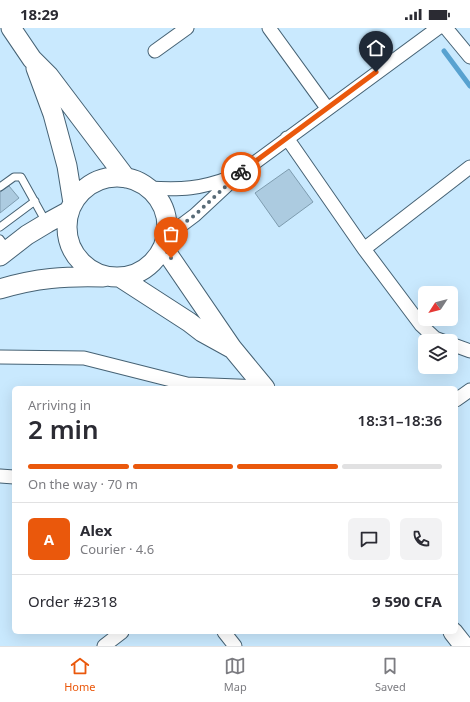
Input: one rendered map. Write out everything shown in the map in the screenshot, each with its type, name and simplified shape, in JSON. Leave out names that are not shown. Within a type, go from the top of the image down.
[{"type":"street","points":[[11,28],[32,60],[53,114],[67,166],[71,207],[67,225],[68,239],[73,252],[82,263],[93,272],[114,277],[189,322],[202,332],[232,348]]},
{"type":"street","points":[[155,51],[187,28]]},
{"type":"street","points":[[269,28],[327,108]]},
{"type":"street","points":[[0,289],[25,282],[48,278],[73,276],[114,277],[139,273],[153,262],[165,241],[238,174],[438,28]]},
{"type":"street","points":[[446,28],[470,57]]},
{"type":"street","points":[[32,60],[50,76],[126,178]]},
{"type":"street","points":[[287,138],[364,249],[421,326],[430,334]]},
{"type":"street","points":[[364,249],[470,167]]},
{"type":"street","points":[[148,188],[175,190],[192,188],[210,185],[238,174]]},
{"type":"street","points":[[3,248],[47,223],[71,207],[82,191],[95,182],[110,178],[126,178],[138,182],[148,188],[164,209],[167,222],[165,241],[232,348],[264,386]]},
{"type":"street","points":[[458,347],[470,352]]},
{"type":"street","points":[[0,357],[84,358],[187,384],[239,386]]},
{"type":"street","points":[[458,399],[470,390]]},
{"type":"street","points":[[0,476],[12,477]]},
{"type":"street","points":[[104,646],[119,634]]},
{"type":"street","points":[[226,634],[235,646]]},
{"type":"street","points":[[455,634],[464,646]]},
{"type":"lane","points":[[0,187],[14,176],[21,177],[47,223]]},
{"type":"lane","points":[[0,227],[35,201]]},
{"type":"building","points":[[289,169],[313,202],[279,227],[255,193]]},
{"type":"building","points":[[9,186],[19,198],[0,213],[0,192]]},
{"type":"waterway","points":[[444,51],[470,86]]},
{"type":"way so far","points":[[171,258],[164,247],[166,236],[195,215],[241,172]]},
{"type":"route","points":[[241,172],[376,72]]}]
